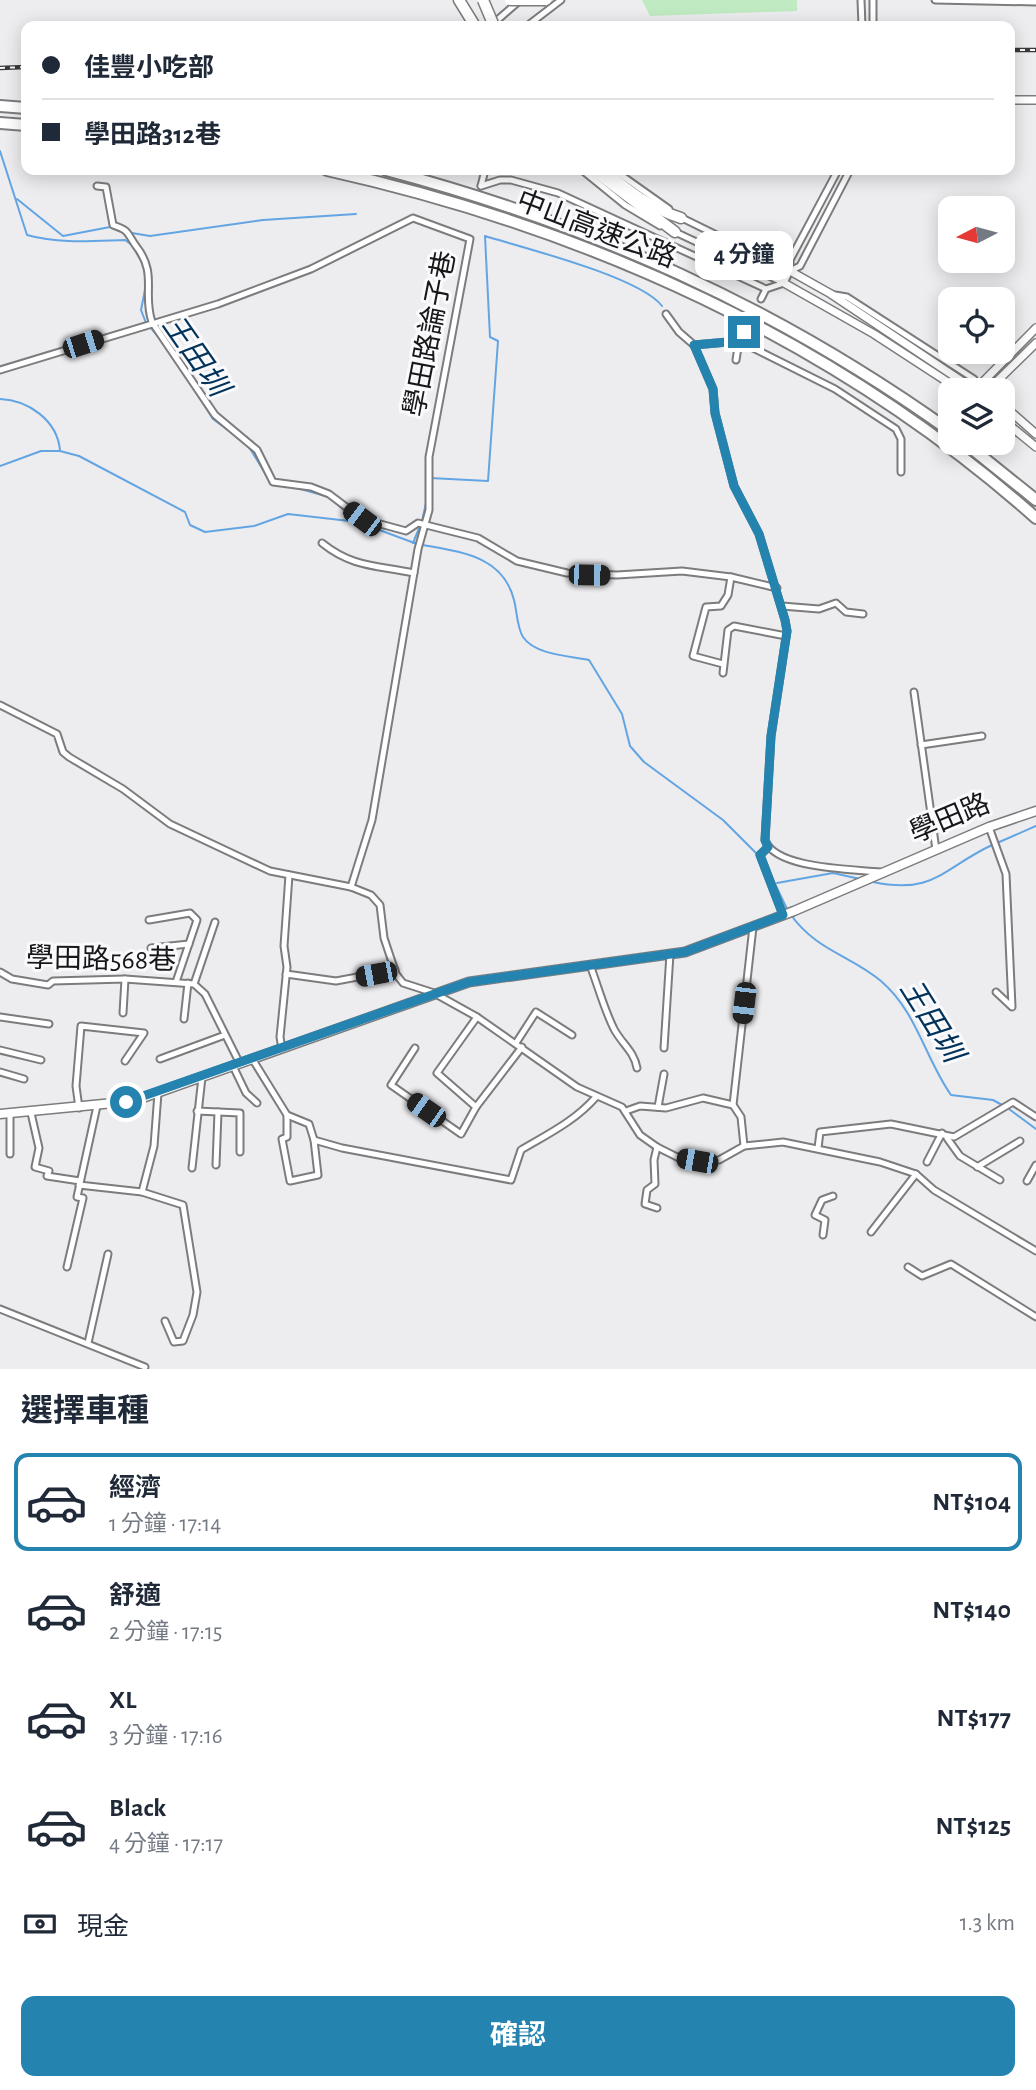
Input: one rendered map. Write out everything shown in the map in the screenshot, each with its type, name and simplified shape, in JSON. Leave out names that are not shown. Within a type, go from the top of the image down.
[{"type":"highway","points":[[459,0],[472,21]]},
{"type":"highway","points":[[483,0],[492,21]]},
{"type":"highway","points":[[510,0],[546,0]]},
{"type":"highway","points":[[0,106],[21,108]]},
{"type":"highway","points":[[0,123],[21,125]]},
{"type":"highway","name":"中山高速公路","points":[[346,175],[498,216],[583,246],[677,285],[781,338],[853,382],[961,456],[1036,518]]},
{"type":"highway","name":"中山高速公路","points":[[404,175],[502,203],[588,233],[683,273],[825,348],[938,423]]},
{"type":"highway","points":[[600,175],[675,232]]},
{"type":"highway","points":[[611,175],[664,213],[681,218]]},
{"type":"highway","points":[[980,455],[1036,500]]},
{"type":"main road","name":"學田路","points":[[783,915],[1036,811]]},
{"type":"main road","points":[[0,1114],[31,1114],[134,1101],[434,993],[513,974],[685,952],[783,915]]},
{"type":"street","points":[[499,21],[521,0]]},
{"type":"street","points":[[533,21],[561,0]]},
{"type":"street","points":[[861,0],[862,21]]},
{"type":"street","points":[[873,0],[873,21]]},
{"type":"street","points":[[934,0],[1036,2]]},
{"type":"street","points":[[1015,100],[1036,100]]},
{"type":"street","points":[[484,175],[481,186],[500,180],[511,180],[558,193],[766,289],[784,283],[790,271],[790,260],[835,175]]},
{"type":"street","points":[[588,175],[625,205],[675,232],[784,283],[874,334],[942,378]]},
{"type":"street","points":[[621,175],[681,218],[831,294],[957,378]]},
{"type":"street","points":[[790,271],[800,266],[847,175]]},
{"type":"street","points":[[97,186],[106,187],[113,225],[128,230],[146,259],[151,279],[148,311],[152,322],[215,415],[257,450],[273,482],[299,484],[329,494],[362,519],[392,529],[405,531],[418,523],[469,536],[517,561],[567,572],[617,575],[682,571],[731,577],[777,588]]},
{"type":"street","name":"學田路論子巷","points":[[0,370],[218,304],[311,269],[413,218],[470,239],[429,457],[429,510],[423,526],[414,573],[372,820],[351,887]]},
{"type":"street","points":[[761,299],[766,289]]},
{"type":"street","points":[[666,314],[679,332],[694,345],[713,389],[715,413],[734,486],[759,534],[782,606],[786,636],[771,736],[765,840],[768,847],[787,860],[884,873]]},
{"type":"street","points":[[988,378],[1036,328]]},
{"type":"street","points":[[736,360],[739,341],[744,332]]},
{"type":"street","points":[[694,345],[739,341],[835,389],[896,429],[901,439],[901,472]]},
{"type":"street","points":[[1000,378],[1036,343]]},
{"type":"street","points":[[1015,414],[1036,434]]},
{"type":"street","points":[[1024,421],[1036,427]]},
{"type":"street","points":[[1015,430],[1036,447]]},
{"type":"street","points":[[322,544],[341,558],[360,566],[414,573]]},
{"type":"street","points":[[723,664],[693,656],[706,607],[721,606],[728,595],[731,577]]},
{"type":"street","points":[[782,606],[819,609],[835,603],[846,612],[863,614]]},
{"type":"street","points":[[723,673],[728,631],[734,626],[786,636]]},
{"type":"street","points":[[914,692],[936,850]]},
{"type":"street","points":[[0,705],[57,734],[63,752],[69,757],[123,789],[170,824],[270,871],[351,887],[371,895],[380,905],[384,938],[395,970],[403,982],[434,993],[477,1017],[597,1097],[626,1111],[640,1135],[657,1147],[681,1159],[697,1161],[732,1156],[744,1146],[783,1142],[818,1148],[916,1174],[934,1190],[1036,1251]]},
{"type":"street","points":[[921,746],[982,736]]},
{"type":"street","points":[[991,831],[1006,874],[1012,1007],[996,992]]},
{"type":"street","points":[[768,847],[760,855],[783,915]]},
{"type":"street","points":[[282,1049],[280,1037],[287,956],[284,946],[289,875]]},
{"type":"street","points":[[149,920],[190,913],[197,920],[177,982]]},
{"type":"street","points":[[184,1019],[191,984],[215,922]]},
{"type":"street","points":[[744,1146],[741,1117],[733,1105],[752,927]]},
{"type":"street","points":[[151,948],[189,944]]},
{"type":"street","points":[[664,1048],[670,954]]},
{"type":"street","points":[[590,965],[609,1018],[616,1033],[634,1056],[636,1068]]},
{"type":"street","points":[[286,974],[337,981],[395,970]]},
{"type":"street","name":"學田路568巷","points":[[0,972],[12,979],[48,985],[53,981],[125,979],[163,984],[191,984],[205,994],[225,1035],[246,1093],[257,1103]]},
{"type":"street","points":[[122,1013],[125,979]]},
{"type":"street","points":[[415,1048],[391,1085],[461,1134],[476,1107],[519,1045],[536,1012],[572,1035]]},
{"type":"street","points":[[0,1017],[49,1024]]},
{"type":"street","points":[[476,1107],[436,1073],[477,1017]]},
{"type":"street","points":[[79,1108],[76,1086],[81,1026],[145,1033],[125,1061]]},
{"type":"street","points":[[160,1059],[225,1035]]},
{"type":"street","points":[[0,1050],[41,1060]]},
{"type":"street","points":[[253,1059],[287,1115],[287,1138],[282,1139],[290,1181],[318,1175],[314,1140],[309,1124],[287,1115]]},
{"type":"street","points":[[0,1072],[24,1079]]},
{"type":"street","points":[[658,1107],[664,1074]]},
{"type":"street","points":[[192,1168],[202,1077]]},
{"type":"street","points":[[142,1192],[154,1146],[158,1093]]},
{"type":"street","points":[[314,1140],[342,1149],[511,1180],[521,1150],[546,1138],[583,1111],[597,1097]]},
{"type":"street","points":[[626,1111],[640,1106],[658,1107],[703,1098],[733,1105]]},
{"type":"street","points":[[818,1148],[820,1132],[891,1124],[954,1137],[1013,1102],[1036,1117]]},
{"type":"street","points":[[67,1267],[83,1198],[76,1197],[97,1106]]},
{"type":"street","points":[[197,1111],[240,1113],[240,1152]]},
{"type":"street","points":[[216,1165],[219,1112]]},
{"type":"street","points":[[10,1114],[10,1154]]},
{"type":"street","points":[[31,1114],[39,1148],[35,1167],[48,1171],[47,1176],[142,1192],[181,1203],[184,1208],[197,1296],[184,1341],[174,1342],[165,1321]]},
{"type":"street","points":[[928,1162],[944,1136]]},
{"type":"street","points":[[944,1136],[960,1156],[1000,1181]]},
{"type":"street","points":[[977,1167],[1020,1142]]},
{"type":"street","points":[[657,1147],[654,1160],[655,1184],[647,1190],[645,1204],[657,1208]]},
{"type":"street","points":[[1027,1181],[1036,1165]]},
{"type":"street","points":[[871,1232],[916,1174]]},
{"type":"street","points":[[823,1235],[825,1220],[815,1215],[822,1200],[833,1196]]},
{"type":"street","points":[[88,1343],[108,1254]]},
{"type":"street","points":[[908,1267],[922,1276],[951,1264],[1000,1298],[1036,1317]]},
{"type":"street","points":[[0,1309],[145,1367]]},
{"type":"green space","points":[[642,0],[797,0],[797,11],[650,16]]},
{"type":"waterway","name":"王田圳","points":[[0,151],[27,235],[63,241],[125,240],[132,245],[144,266]]},
{"type":"waterway","points":[[17,199],[63,236],[110,227]]},
{"type":"waterway","points":[[132,233],[150,236],[263,220],[356,214]]},
{"type":"waterway","points":[[430,478],[488,481],[498,341],[490,337],[485,236],[607,274],[650,295],[662,306]]},
{"type":"waterway","name":"王田圳","points":[[146,285],[141,310],[146,323]]},
{"type":"waterway","name":"王田圳","points":[[150,327],[162,341]]},
{"type":"waterway","name":"王田圳","points":[[177,363],[213,419],[240,439]]},
{"type":"waterway","points":[[0,399],[21,403],[39,414],[53,430],[60,450]]},
{"type":"waterway","name":"王田圳","points":[[249,447],[271,483]]},
{"type":"waterway","points":[[0,466],[41,451],[60,451],[79,456],[185,512],[190,525],[205,532],[254,526],[288,514],[358,522],[417,544]]},
{"type":"waterway","name":"王田圳","points":[[297,488],[329,497],[358,522]]},
{"type":"waterway","points":[[422,521],[426,503]]},
{"type":"waterway","points":[[413,543],[420,526]]},
{"type":"waterway","points":[[423,545],[466,554],[490,565],[500,574],[514,600],[523,637],[544,651],[589,660],[622,714],[630,746],[644,762],[723,820],[759,856]]},
{"type":"waterway","points":[[997,843],[1036,826]]},
{"type":"waterway","points":[[873,882],[894,885],[925,882],[992,845]]},
{"type":"waterway","name":"王田圳","points":[[765,863],[788,911]]},
{"type":"waterway","points":[[777,883],[833,873],[860,879]]},
{"type":"waterway","name":"王田圳","points":[[791,915],[812,937],[869,972],[893,993],[912,1021],[951,1095],[993,1100],[1004,1106]]},
{"type":"waterway","name":"王田圳","points":[[1009,1109],[1036,1129]]},
{"type":"railway","points":[[1015,50],[1036,50]]},
{"type":"railway","points":[[0,68],[21,67]]},
{"type":"route","points":[[126,1102],[469,982],[685,952],[783,915],[760,855],[768,847],[765,840],[771,736],[787,631],[782,606],[759,534],[734,486],[715,413],[713,389],[698,360],[694,345],[739,341],[744,332]]}]
